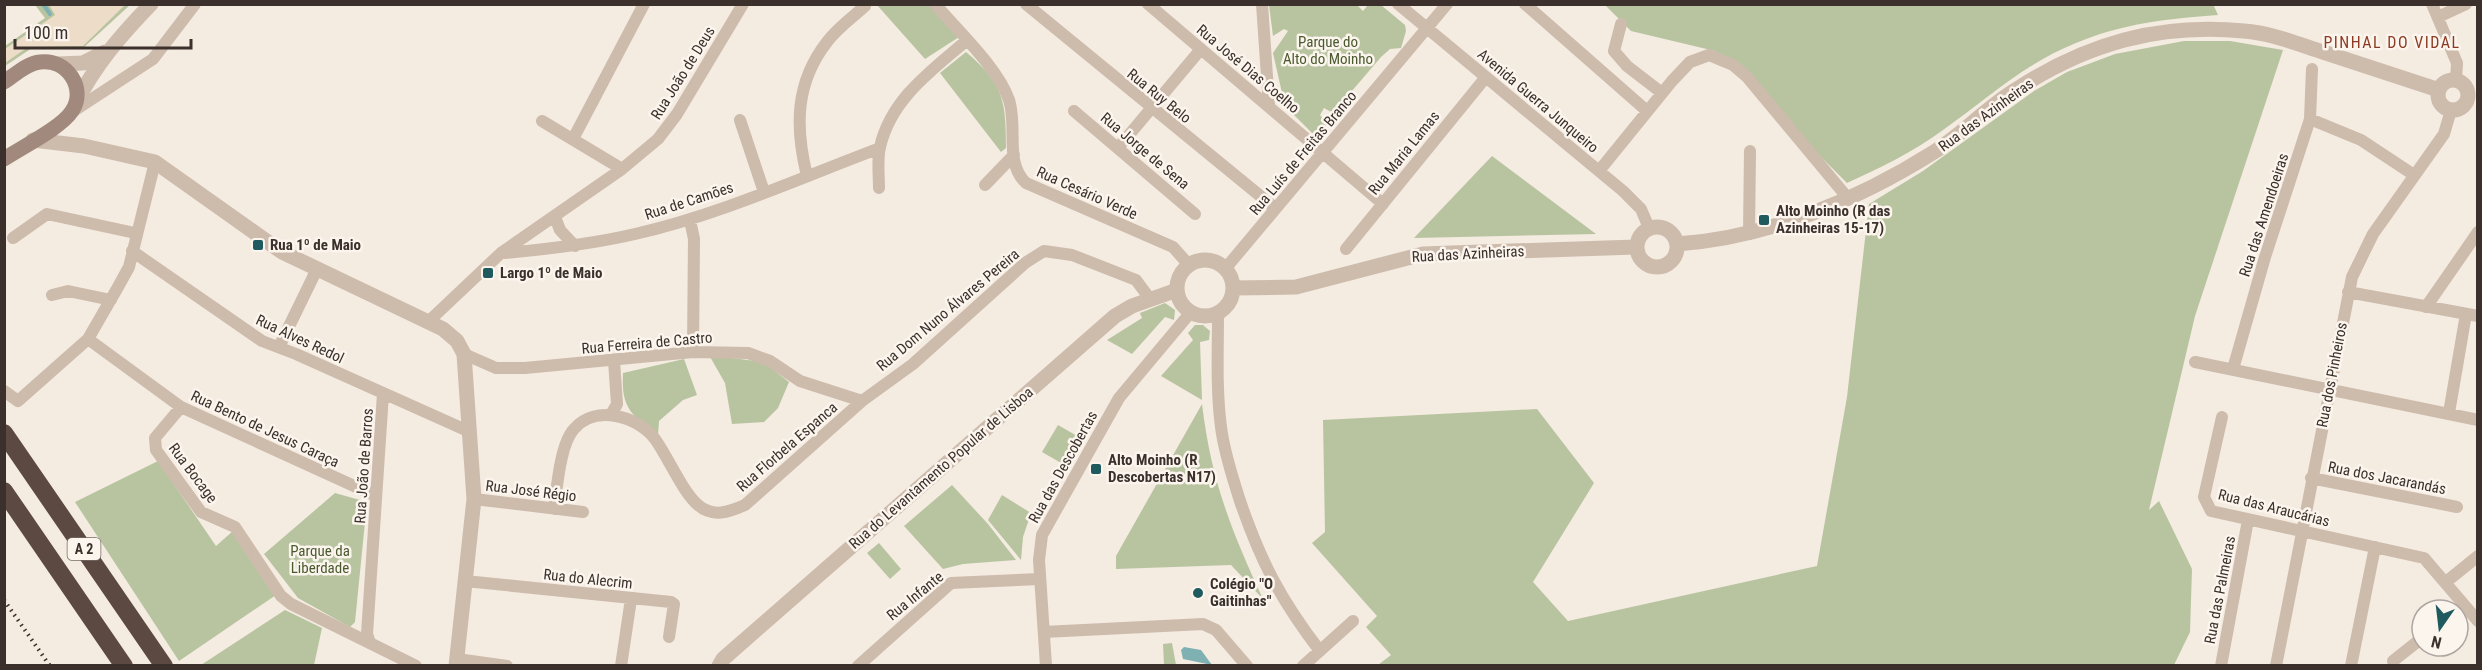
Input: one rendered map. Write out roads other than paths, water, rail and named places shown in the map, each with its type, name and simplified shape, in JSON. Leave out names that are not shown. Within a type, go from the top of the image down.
[{"type":"highway","name":"A 2","points":[[4,433],[164,666]]},
{"type":"highway","name":"A 2","points":[[4,491],[124,666]]},
{"type":"main road","points":[[4,82],[31,64],[50,62],[66,69],[76,85],[71,111],[4,159]]},
{"type":"street","points":[[84,146],[70,134],[71,111],[88,80],[112,46],[151,4]]},
{"type":"street","points":[[71,111],[153,59],[195,4]]},
{"type":"street","points":[[573,139],[644,4]]},
{"type":"street","name":"Rua Cesário Verde","points":[[935,4],[995,72],[1009,101],[1017,174],[1026,183],[1173,248],[1189,265]]},
{"type":"street","name":"Rua Ruy Belo","points":[[1026,4],[1151,109],[1275,208]]},
{"type":"street","name":"Rua José Dias Coelho","points":[[1148,4],[1383,204]]},
{"type":"street","points":[[1262,4],[1269,105]]},
{"type":"street","name":"Avenida Guerra Junqueiro","points":[[1398,4],[1599,171],[1641,209],[1649,228]]},
{"type":"street","name":"Rua Luís de Freitas Branco","points":[[1225,269],[1447,4]]},
{"type":"street","points":[[1525,4],[1647,111]]},
{"type":"street","points":[[2432,4],[2457,63],[2456,80]]},
{"type":"street","points":[[2438,17],[2466,4]]},
{"type":"street","name":"Rua João de Deus","points":[[429,321],[501,254],[622,169],[658,140],[671,123],[742,5]]},
{"type":"street","points":[[807,176],[800,146],[798,119],[803,91],[813,64],[828,41],[865,6]]},
{"type":"street","points":[[1621,24],[1614,51],[1627,66],[1662,93]]},
{"type":"street","name":"Rua das Azinheiras","points":[[1677,244],[1749,234],[1847,197],[1894,175],[1936,151],[2016,89],[2085,51],[2149,33],[2246,31],[2284,40],[2439,90]]},
{"type":"street","points":[[879,188],[880,148],[898,105],[919,81],[966,41]]},
{"type":"street","points":[[58,64],[83,63],[95,59],[112,46]]},
{"type":"street","points":[[1118,148],[1201,49]]},
{"type":"street","points":[[1599,171],[1690,62],[1709,55],[1733,65],[1747,77],[1847,197]]},
{"type":"street","name":"Rua das Amendoeiras","points":[[2233,369],[2265,257],[2310,119],[2312,69]]},
{"type":"street","name":"Rua Maria Lamas","points":[[1346,249],[1486,77]]},
{"type":"street","points":[[2456,80],[2473,92],[2464,106],[2451,110],[2439,100],[2439,90],[2446,82],[2456,80]]},
{"type":"street","name":"Rua dos Pinheiros","points":[[2277,666],[2348,292],[2369,240],[2444,134],[2451,110]]},
{"type":"street","name":"Rua Jorge de Sena","points":[[1074,111],[1196,214]]},
{"type":"street","points":[[2310,119],[2361,140],[2414,175]]},
{"type":"street","points":[[740,120],[764,192]]},
{"type":"street","points":[[542,121],[622,169]]},
{"type":"street","points":[[33,140],[84,146],[154,162],[261,240],[317,269],[429,321],[457,341],[464,354],[474,499],[456,662],[507,666]]},
{"type":"street","name":"Rua de Camões","points":[[501,254],[575,246],[690,220],[880,148]]},
{"type":"street","points":[[1749,234],[1750,151]]},
{"type":"street","points":[[985,185],[1014,155]]},
{"type":"street","points":[[4,391],[18,401],[88,339],[129,267],[135,233],[154,162]]},
{"type":"street","points":[[13,238],[47,214],[135,233]]},
{"type":"street","points":[[555,217],[560,230],[575,246]]},
{"type":"street","points":[[690,220],[694,238],[693,351]]},
{"type":"street","points":[[1649,228],[1664,228],[1670,231],[1677,244],[1669,263],[1655,267],[1642,261],[1636,247],[1640,236],[1649,228]]},
{"type":"street","points":[[2426,307],[2478,232]]},
{"type":"street","name":"Rua das Azinheiras","points":[[1233,288],[1271,289],[1307,285],[1423,254],[1636,247]]},
{"type":"street","name":"Rua Alves Redol","points":[[132,251],[251,335],[468,431]]},
{"type":"street","name":"Rua Dom Nuno Álvares Pereira","points":[[862,401],[913,364],[1025,263],[1044,251],[1072,255],[1136,280],[1150,299]]},
{"type":"street","points":[[1208,260],[1225,269],[1233,288],[1227,305],[1218,312],[1205,316],[1191,312],[1181,303],[1177,290],[1179,276],[1189,265],[1208,260]]},
{"type":"street","points":[[279,347],[317,269]]},
{"type":"street","name":"Rua do Levantamento Popular de Lisboa","points":[[719,666],[723,658],[1115,316],[1150,299],[1177,290]]},
{"type":"street","points":[[52,295],[68,291],[111,300]]},
{"type":"street","points":[[2348,292],[2472,315],[2449,413]]},
{"type":"street","name":"Rua das Descobertas","points":[[1046,666],[1040,579],[1042,535],[1123,392],[1191,312]]},
{"type":"street","points":[[1218,312],[1218,396],[1222,436],[1230,471],[1267,572],[1289,609],[1320,651]]},
{"type":"street","name":"Rua Bento de Jesus Caraça","points":[[88,339],[181,408],[376,496]]},
{"type":"street","name":"Rua Ferreira de Castro","points":[[464,354],[496,368],[525,368],[614,361],[693,351],[748,353],[770,362],[800,381],[862,401]]},
{"type":"street","points":[[554,509],[566,444],[573,429],[585,420],[612,413],[617,404],[614,361]]},
{"type":"street","points":[[2195,362],[2329,387],[2478,420]]},
{"type":"street","name":"Rua João de Barros","points":[[370,643],[367,634],[383,394]]},
{"type":"street","name":"Rua Florbela Espanca","points":[[612,413],[629,420],[653,436],[698,504],[711,512],[726,514],[745,505],[862,401]]},
{"type":"street","name":"Rua Bocage","points":[[181,408],[155,438],[156,450],[201,512],[235,526],[281,596],[291,604],[416,666]]},
{"type":"street","name":"Rua das Araucárias","points":[[2222,417],[2204,499],[2211,511],[2424,558],[2446,582]]},
{"type":"street","name":"Rua dos Jacarandás","points":[[2312,478],[2457,507]]},
{"type":"street","name":"Rua José Régio","points":[[474,499],[583,512]]},
{"type":"street","name":"Rua das Palmeiras","points":[[2221,666],[2248,520]]},
{"type":"street","points":[[2351,666],[2376,547]]},
{"type":"street","points":[[2456,598],[2446,582],[2478,556]]},
{"type":"street","name":"Rua Infante","points":[[858,666],[951,583],[1040,579]]},
{"type":"street","name":"Rua do Alecrim","points":[[465,581],[674,604],[669,638]]},
{"type":"street","points":[[621,666],[631,599]]},
{"type":"street","points":[[346,631],[356,631],[369,613]]},
{"type":"street","points":[[1303,666],[1353,621]]},
{"type":"street","points":[[1044,632],[1203,624],[1216,630],[1247,666]]},
{"type":"street","points":[[2393,661],[2410,648]]},
{"type":"water","points":[[1184,647],[1201,650],[1212,665],[1183,659],[1181,650]]},
{"type":"waterway","points":[[43,4],[50,14]]},
{"type":"railway","points":[[4,600],[50,666]]},
{"type":"place","name":"Alto Moinho (R das Azinheiras 15-17)","points":[[1764,220]]},
{"type":"place","name":"Rua 1º de Maio","points":[[258,245]]},
{"type":"place","name":"Largo 1º de Maio","points":[[488,273]]},
{"type":"place","name":"Alto Moinho (R Descobertas N17)","points":[[1096,469]]},
{"type":"place","name":"Colégio \"O Gaitinhas\"","points":[[1198,593]]},
{"type":"district","name":"PINHAL DO VIDAL","points":[[2392,42]]},
{"type":"park label","name":"Parque do Alto do Moinho","points":[[1328,50]]},
{"type":"park label","name":"Parque da Liberdade","points":[[320,560]]}]
